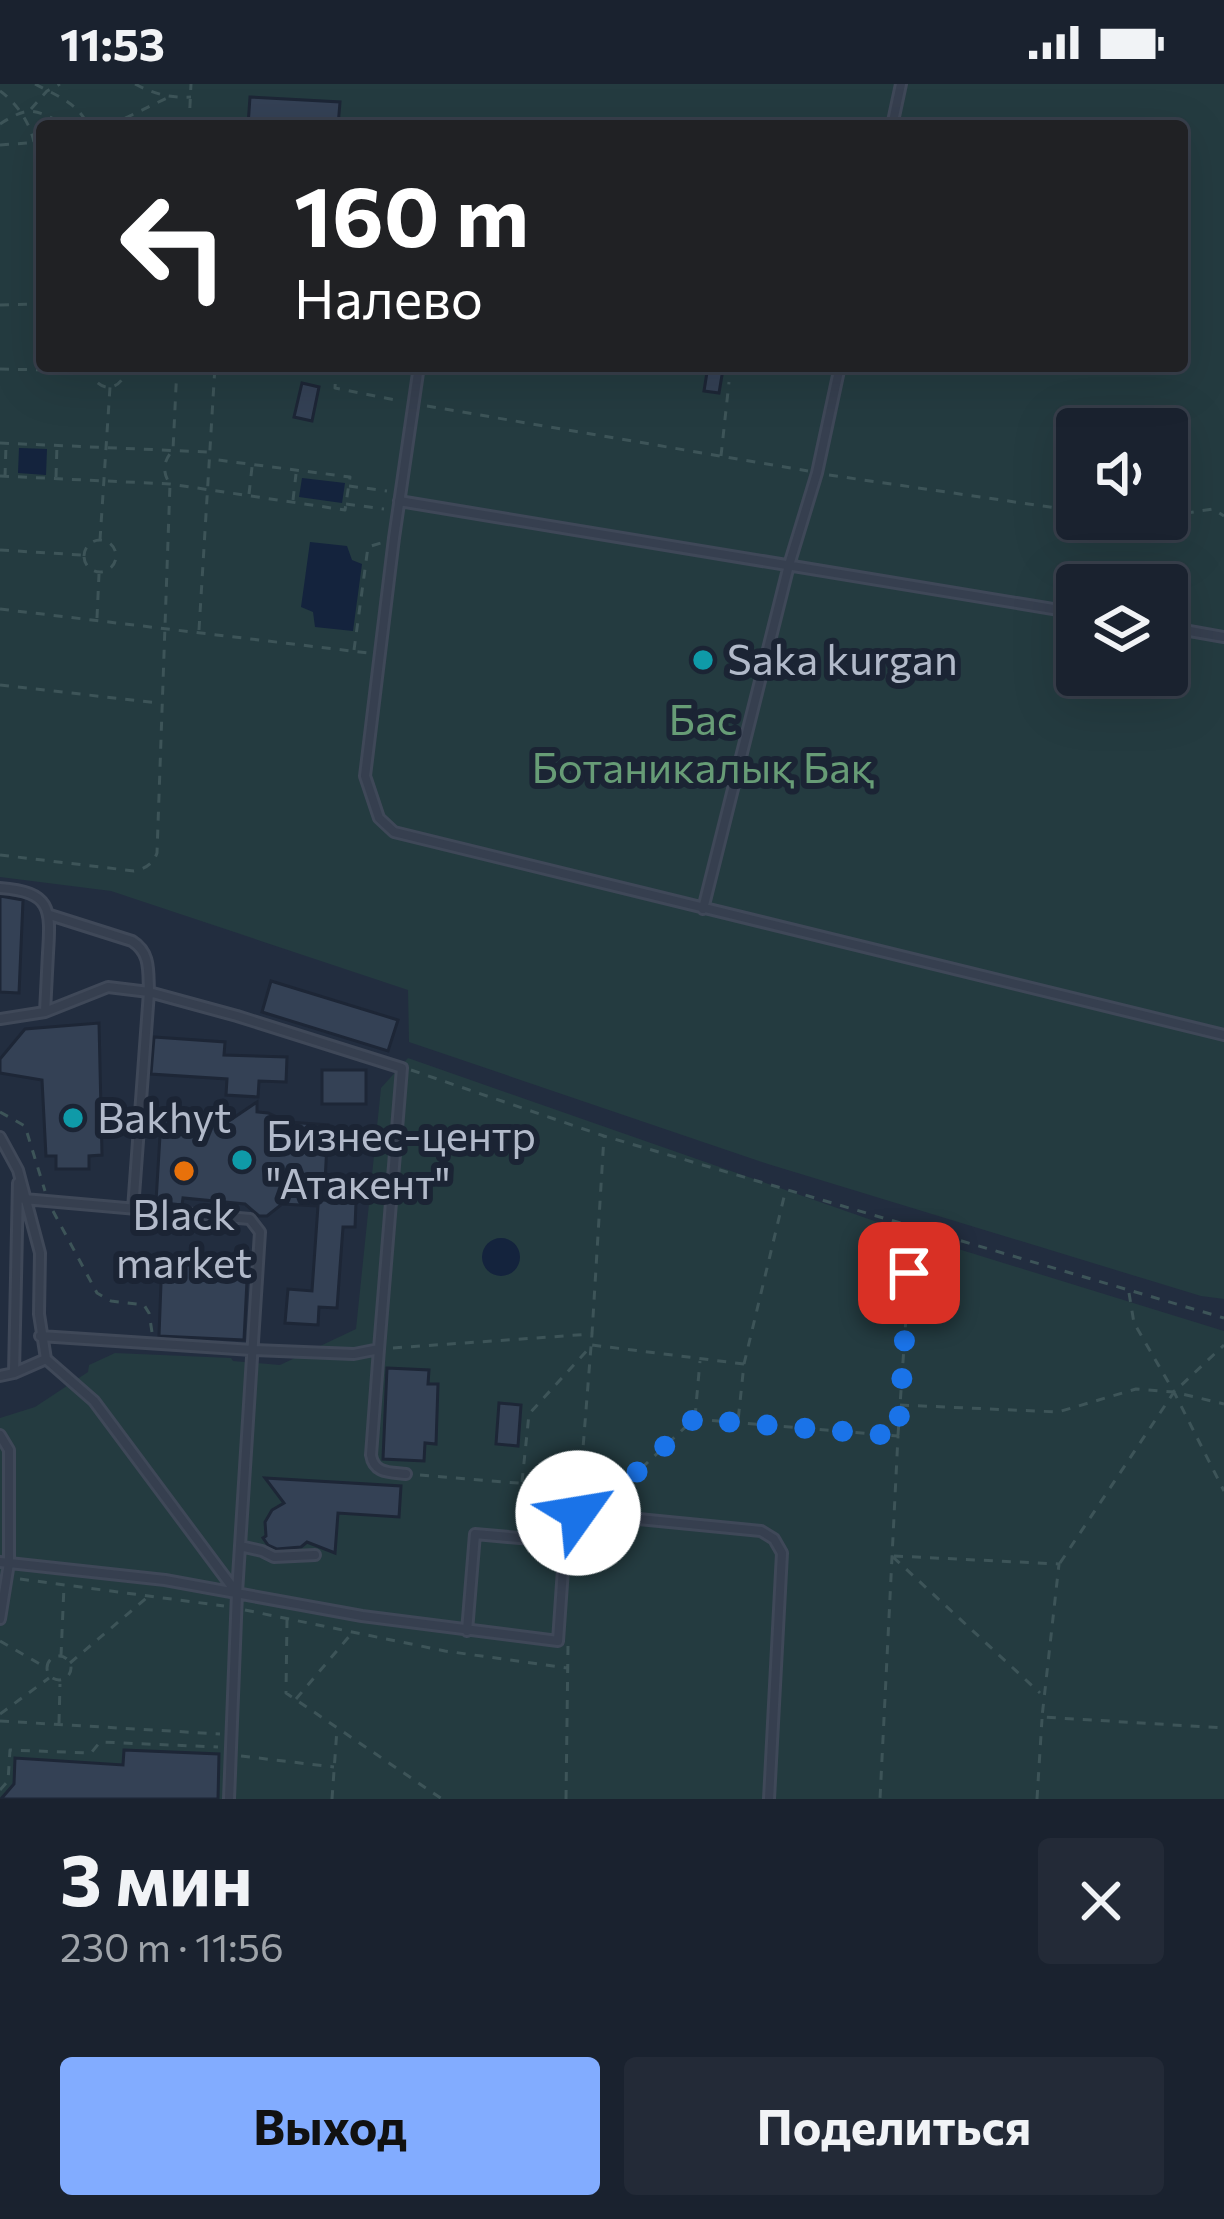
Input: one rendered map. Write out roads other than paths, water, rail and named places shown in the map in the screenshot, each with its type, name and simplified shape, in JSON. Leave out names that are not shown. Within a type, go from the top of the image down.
[{"type":"lane","points":[[893,120],[902,84]]},
{"type":"lane","points":[[418,372],[365,776],[379,818],[394,832],[1224,1035]]},
{"type":"lane","points":[[703,909],[788,565],[817,473],[839,372]]},
{"type":"lane","points":[[399,501],[1056,610]]},
{"type":"lane","points":[[1188,631],[1224,637]]},
{"type":"lane","points":[[0,888],[22,890],[41,901],[50,915],[45,1012]]},
{"type":"lane","points":[[50,915],[132,941],[147,959],[149,992],[133,1209]]},
{"type":"lane","points":[[0,1019],[45,1012],[108,987],[149,992],[237,1016],[403,1068],[371,1455],[378,1470],[406,1474]]},
{"type":"lane","points":[[0,1137],[18,1170],[40,1253],[40,1336],[46,1359],[94,1401],[237,1593]]},
{"type":"lane","points":[[14,1373],[18,1170]]},
{"type":"lane","points":[[24,1199],[250,1219],[260,1232],[229,1799]]},
{"type":"lane","points":[[0,1264],[16,1265]]},
{"type":"lane","points":[[40,1336],[354,1354],[379,1349]]},
{"type":"lane","points":[[0,1376],[46,1359]]},
{"type":"lane","points":[[0,1435],[9,1450],[8,1577],[0,1618]]},
{"type":"lane","points":[[5,1562],[165,1580],[467,1631],[558,1641],[567,1512],[761,1531],[774,1539],[782,1553],[770,1799]]},
{"type":"lane","points":[[467,1631],[475,1534],[565,1542]]},
{"type":"lane","points":[[240,1546],[274,1557],[315,1556]]},
{"type":"water","points":[[19,448],[47,449],[46,475],[18,473]]},
{"type":"water","points":[[302,478],[345,483],[342,503],[299,497]]},
{"type":"water","points":[[310,542],[347,546],[352,560],[362,564],[353,631],[315,627],[313,612],[301,607]]},
{"type":"water","points":[[501,1238],[515,1243],[520,1257],[515,1271],[501,1276],[487,1271],[482,1257],[487,1243]]},
{"type":"place","name":"Saka kurgan","points":[[703,660]]},
{"type":"place","name":"Bakhyt","points":[[73,1118]]},
{"type":"place","name":"Бизнес-центр \"Атакент\"","points":[[242,1160]]},
{"type":"place","name":"Black market","points":[[184,1171]]},
{"type":"park label","name":"Бас Ботаникалық Бақ","points":[[703,744]]}]
